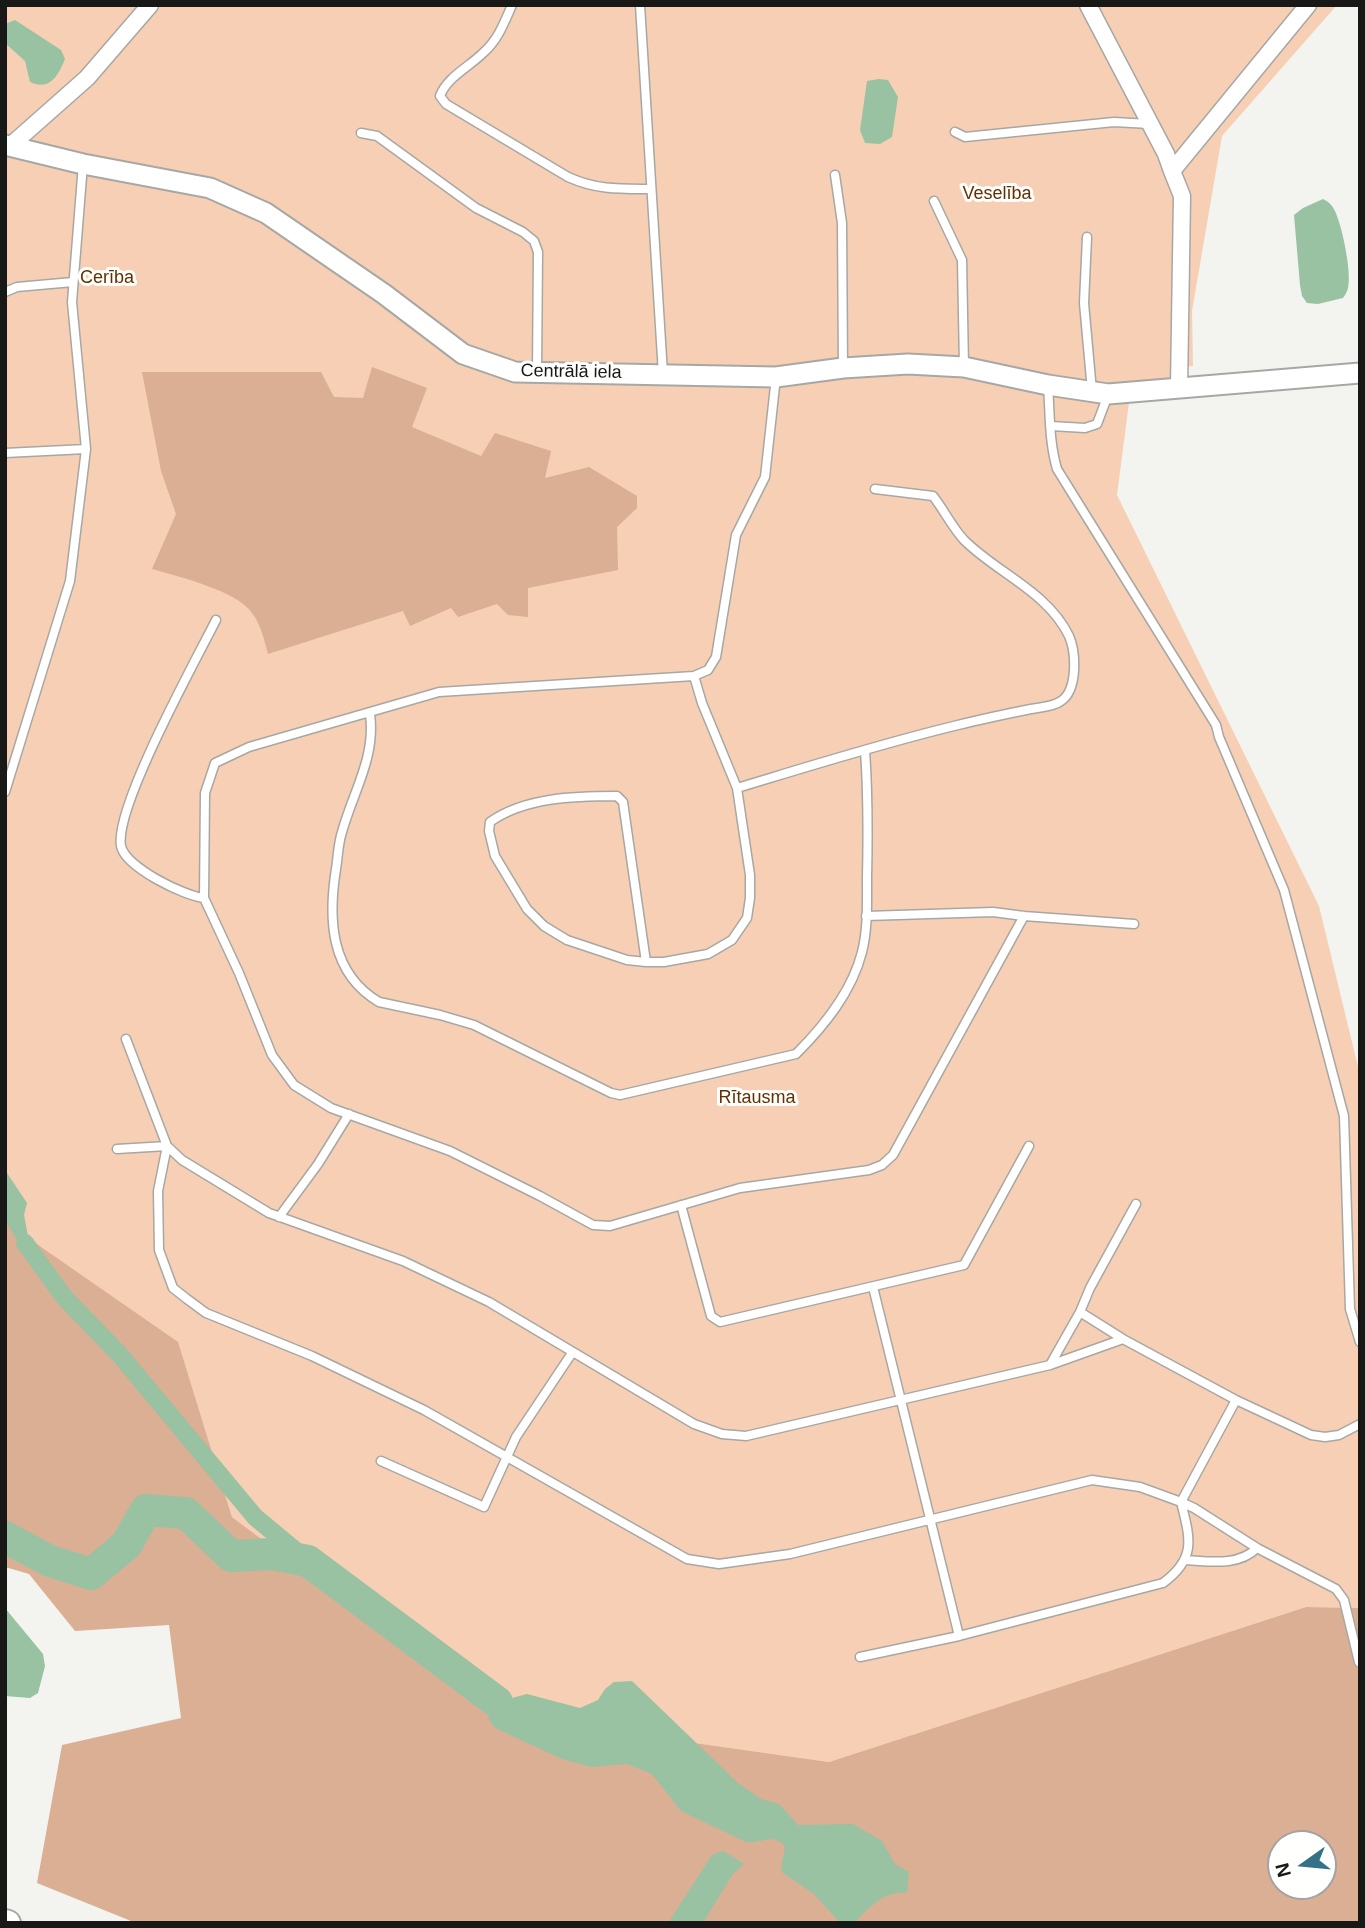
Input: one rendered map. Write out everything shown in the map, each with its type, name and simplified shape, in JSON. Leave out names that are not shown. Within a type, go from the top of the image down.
[{"type":"street","points":[[7,146],[87,78],[150,5]]},
{"type":"street","points":[[1088,5],[1150,124],[1182,196],[1179,388]]},
{"type":"street","points":[[1172,171],[1308,5]]},
{"type":"street","name":"Centrālā iela","points":[[7,146],[210,188],[266,213],[384,294],[463,354],[514,372],[776,377],[843,368],[908,364],[964,367],[1100,393],[1360,373]]},
{"type":"lane","points":[[512,5],[497,38],[484,53],[443,86],[440,96],[446,104],[576,181],[602,189],[651,189]]},
{"type":"lane","points":[[640,5],[663,374]]},
{"type":"lane","points":[[955,132],[965,137],[1114,122],[1150,124]]},
{"type":"lane","points":[[361,133],[377,136],[476,208],[534,240],[538,252],[537,372]]},
{"type":"lane","points":[[5,792],[70,581],[86,449],[72,302],[83,163]]},
{"type":"lane","points":[[835,175],[842,223],[843,368]]},
{"type":"lane","points":[[934,201],[962,260],[964,367]]},
{"type":"lane","points":[[1051,426],[1085,428],[1097,424],[1100,393],[1084,303],[1087,237]]},
{"type":"lane","points":[[5,292],[18,287],[73,282]]},
{"type":"lane","points":[[776,377],[765,477],[736,535],[716,657],[708,670],[694,676],[439,692],[249,747],[215,763],[205,793],[204,898],[239,972],[276,1062],[294,1085],[331,1108],[450,1151],[540,1195],[593,1225],[610,1226],[740,1188],[869,1170],[882,1165],[893,1155],[1024,916]]},
{"type":"lane","points":[[1048,385],[1050,444],[1057,469],[1216,725],[1283,890],[1344,1116],[1350,1309],[1360,1342]]},
{"type":"lane","points":[[5,453],[86,449]]},
{"type":"lane","points":[[737,788],[958,725],[1060,702],[1067,696],[1074,676],[1074,656],[1070,638],[1058,618],[1038,597],[963,539],[933,496],[875,489]]},
{"type":"lane","points":[[204,898],[192,897],[147,874],[121,848],[120,836],[125,813],[160,730],[216,620]]},
{"type":"lane","points":[[646,962],[623,802],[617,796],[585,796],[534,804],[499,816],[490,822],[489,831],[495,856],[527,909],[544,926],[567,940],[627,960],[646,962],[686,958],[722,948],[735,938],[747,918],[750,875],[737,788],[702,703],[694,676]]},
{"type":"lane","points":[[370,714],[372,727],[368,761],[341,833],[333,891],[332,918],[340,961],[350,976],[371,998],[379,1002],[474,1025],[611,1093],[621,1095],[796,1054],[816,1034],[847,991],[862,952],[866,916],[869,796],[865,750]]},
{"type":"lane","points":[[866,916],[993,912],[1134,924]]},
{"type":"lane","points":[[126,1039],[167,1146],[182,1160],[279,1217],[403,1261],[489,1302],[694,1423],[722,1434],[746,1436],[901,1401],[1049,1365],[1123,1339]]},
{"type":"lane","points":[[279,1217],[318,1164],[349,1114]]},
{"type":"lane","points":[[117,1149],[167,1146]]},
{"type":"lane","points":[[167,1146],[158,1191],[159,1250],[173,1288],[206,1313],[312,1356],[424,1410],[506,1459],[687,1559],[719,1564],[790,1554],[1092,1480],[1140,1487],[1194,1508],[1257,1548],[1336,1589],[1344,1600],[1359,1662]]},
{"type":"lane","points":[[681,1205],[713,1319],[720,1322],[964,1265],[1029,1146]]},
{"type":"lane","points":[[1049,1365],[1136,1204]]},
{"type":"lane","points":[[873,1287],[959,1636]]},
{"type":"lane","points":[[1080,1312],[1123,1339],[1236,1401],[1311,1435],[1339,1435],[1360,1424]]},
{"type":"lane","points":[[381,1461],[484,1507],[516,1437],[572,1353]]},
{"type":"lane","points":[[860,1657],[959,1636],[1164,1583],[1178,1572],[1190,1547],[1181,1502],[1236,1401]]},
{"type":"lane","points":[[1184,1560],[1223,1562],[1248,1557],[1257,1548]]},
{"type":"green space","name":"Rītausma","points":[[5,5],[1337,5],[1222,136],[1192,311],[1193,366],[1182,367],[1179,388],[1131,387],[1117,495],[1319,906],[1360,1075],[1360,1608],[1306,1607],[829,1762],[496,1715],[232,1517],[184,1363],[5,1250]]},
{"type":"shaded area","points":[[15,20],[61,50],[65,59],[56,76],[48,83],[43,85],[30,82],[25,61],[5,43],[5,24]]},
{"type":"shaded area","points":[[888,80],[898,97],[892,137],[880,144],[865,143],[860,130],[867,81]]},
{"type":"shaded area","points":[[1323,199],[1333,207],[1341,227],[1348,288],[1343,298],[1318,304],[1307,303],[1302,296],[1300,285],[1294,215]]},
{"type":"shaded area","points":[[372,367],[427,388],[412,427],[481,456],[495,433],[551,451],[545,478],[589,467],[637,496],[637,508],[617,527],[618,570],[528,588],[528,617],[508,615],[497,604],[458,617],[451,608],[410,626],[403,611],[268,654],[258,622],[244,605],[206,585],[152,569],[176,514],[161,471],[142,372],[321,372],[334,397],[363,398]]},
{"type":"shaded area","points":[[5,1170],[27,1203],[24,1215],[29,1241],[20,1245],[5,1220]]},
{"type":"shaded area","points":[[5,1222],[178,1342],[232,1517],[497,1715],[829,1762],[1306,1607],[1360,1608],[1360,1923],[136,1923],[37,1883],[62,1745],[181,1718],[169,1625],[75,1631],[29,1574],[5,1567]]},
{"type":"shaded area","points":[[5,1608],[43,1654],[45,1666],[38,1693],[30,1698],[5,1696]]},
{"type":"shaded area","points":[[632,1681],[738,1783],[761,1799],[779,1804],[798,1825],[853,1824],[882,1841],[895,1864],[909,1872],[907,1893],[884,1897],[854,1923],[840,1923],[814,1894],[783,1873],[781,1869],[785,1847],[776,1840],[746,1842],[681,1811],[652,1774],[627,1764],[591,1767],[562,1759],[495,1728],[488,1718],[497,1702],[527,1694],[580,1708],[598,1700],[614,1682]]},
{"type":"shaded area","points":[[723,1851],[744,1864],[732,1875],[703,1923],[668,1923],[712,1855]]},
{"type":"waterway","points":[[25,1243],[64,1297],[120,1355],[255,1517],[308,1561]]},
{"type":"waterway","points":[[5,1537],[50,1561],[91,1574],[126,1545],[146,1510],[186,1513],[231,1556],[272,1554],[308,1561],[497,1702]]},
{"type":"park label","name":"Veselība","points":[[997,194]]},
{"type":"park label","name":"Cerība","points":[[107,278]]}]
